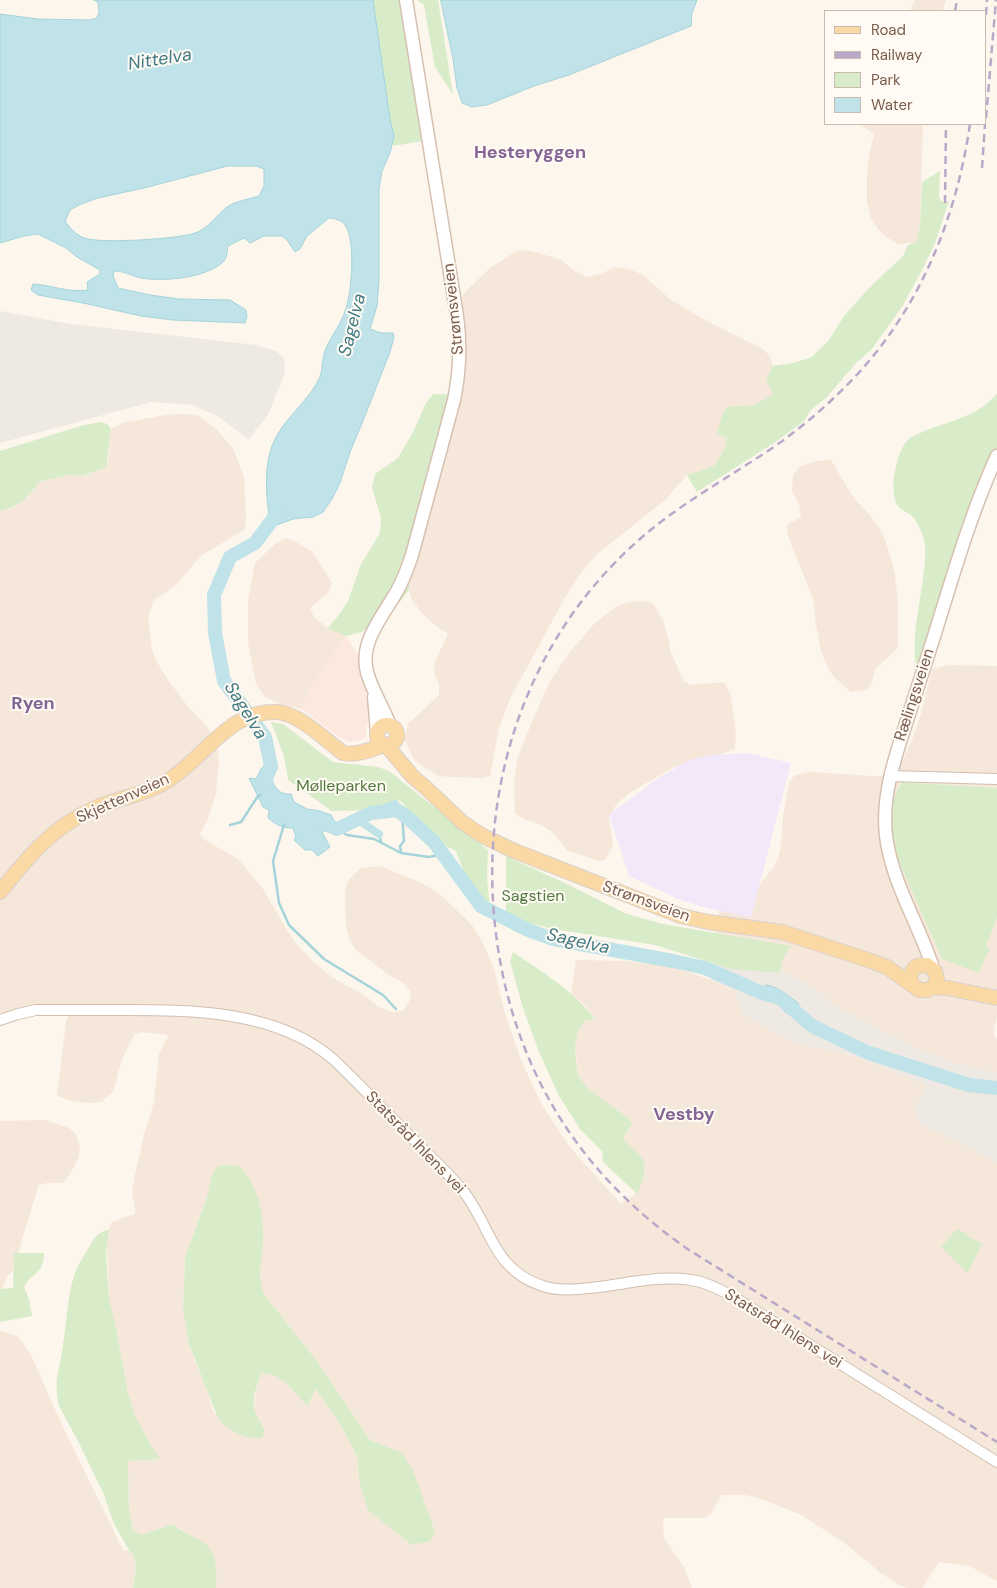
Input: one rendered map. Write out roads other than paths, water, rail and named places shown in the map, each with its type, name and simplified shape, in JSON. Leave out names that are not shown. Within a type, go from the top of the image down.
[{"type":"main road","name":"Strømsveien","points":[[406,1],[457,316],[460,367],[451,412],[409,564],[400,586],[376,624],[368,644],[366,666],[384,739],[413,777],[462,822],[489,840],[650,905],[698,920],[782,932],[887,967],[912,984]]},
{"type":"main road","name":"Rælingsveien","points":[[935,970],[896,878],[888,847],[885,816],[890,776],[896,754],[969,527],[997,456]]},
{"type":"main road","name":"Strømsveien","points":[[373,690],[390,726]]},
{"type":"main road","name":"Skjettenveien","points":[[0,892],[32,853],[53,834],[92,810],[152,789],[167,781],[189,765],[233,725],[256,715],[273,712],[290,714],[305,723],[334,746],[358,745],[368,740],[384,739],[382,727],[390,726]]},
{"type":"main road","name":"Rælingsveien","points":[[916,967],[920,936]]},
{"type":"main road","points":[[935,970],[937,980],[933,987],[922,991],[916,989],[912,984],[910,976],[916,967],[924,964],[954,980],[997,990]]},
{"type":"main road","name":"Strømsveien","points":[[887,967],[916,967]]},
{"type":"main road","points":[[933,987],[997,998]]},
{"type":"street","points":[[890,776],[997,779]]},
{"type":"street","name":"Statsråd Ihlens vei","points":[[0,1020],[36,1010],[179,1011],[240,1019],[274,1027],[295,1035],[319,1048],[334,1060],[446,1172],[471,1202],[500,1255],[522,1277],[541,1285],[561,1290],[669,1279],[696,1281],[710,1285],[732,1296],[997,1462]]},
{"type":"water","name":"Nittelva","points":[[94,0],[373,0],[394,136],[390,153],[382,171],[379,188],[379,280],[377,306],[370,329],[381,333],[393,333],[394,337],[340,483],[323,512],[313,517],[293,519],[277,525],[270,525],[266,485],[267,466],[276,436],[309,395],[320,377],[326,348],[345,311],[350,292],[352,254],[348,232],[342,222],[329,218],[307,236],[300,249],[295,252],[282,236],[264,236],[250,243],[244,238],[228,246],[225,260],[217,267],[197,275],[173,279],[150,279],[114,271],[113,276],[118,288],[179,299],[230,300],[246,310],[245,323],[173,320],[141,316],[38,295],[31,290],[33,284],[67,290],[88,290],[87,282],[100,274],[100,270],[77,257],[66,248],[38,234],[0,243],[0,14],[38,19],[90,20],[97,18],[99,12],[98,2]],"holes":[[[228,166],[256,166],[264,169],[264,186],[259,196],[230,205],[202,230],[189,235],[141,240],[93,240],[78,235],[65,221],[70,210],[98,198]]]},
{"type":"water","points":[[441,0],[697,0],[692,13],[691,26],[569,75],[534,86],[487,105],[472,107],[462,103],[457,88]]},
{"type":"water","points":[[267,763],[278,768],[270,777],[280,792],[291,794],[294,802],[307,809],[331,815],[336,824],[333,833],[326,830],[322,832],[330,847],[318,856],[312,850],[305,850],[294,840],[296,836],[293,828],[279,826],[268,818],[269,810],[263,807],[249,778],[256,779],[261,769]]},
{"type":"water","points":[[766,985],[780,990],[799,1004],[789,1014],[784,1011],[778,1001],[760,999]]},
{"type":"waterway","name":"Sagelva","points":[[266,783],[271,766],[265,737],[224,681],[215,633],[214,595],[230,557],[255,543],[279,511]]},
{"type":"waterway","points":[[230,825],[241,822],[258,796],[261,795]]},
{"type":"waterway","points":[[386,808],[395,804]]},
{"type":"waterway","name":"Sagelva","points":[[318,821],[337,829],[371,813],[397,810],[434,842],[481,906],[528,930],[553,939],[705,968],[762,993],[780,998],[812,1026],[869,1053],[969,1085],[997,1088]]},
{"type":"waterway","points":[[401,853],[400,846],[404,841],[402,813]]},
{"type":"waterway","points":[[358,820],[379,834]]},
{"type":"waterway","points":[[284,825],[273,861],[279,903],[289,925],[324,959],[383,995],[396,1009]]},
{"type":"waterway","points":[[337,829],[347,835],[374,839],[401,853],[429,857],[443,854]]},
{"type":"waterway","points":[[379,834],[381,842]]},
{"type":"railway","points":[[955,10],[957,0]]},
{"type":"railway","points":[[986,10],[987,0]]},
{"type":"railway","points":[[987,106],[996,0]]},
{"type":"railway","points":[[945,203],[946,125]]},
{"type":"railway","points":[[970,125],[964,160],[955,195],[931,262],[915,294],[896,325],[874,354],[839,393],[792,434],[662,521],[614,564],[574,612],[541,665],[517,722],[501,782],[493,844],[493,907],[502,971],[513,1014],[527,1055],[567,1129],[593,1163],[621,1194],[689,1250],[997,1442]]},
{"type":"railway","points":[[982,168],[985,125]]},
{"type":"district","name":"Hesteryggen","points":[[530,153]]},
{"type":"district","name":"Ryen","points":[[33,704]]},
{"type":"district","name":"Vestby","points":[[684,1115]]},
{"type":"park label","name":"Mølleparken","points":[[341,787]]},
{"type":"park label","name":"Sagstien","points":[[533,897]]}]
